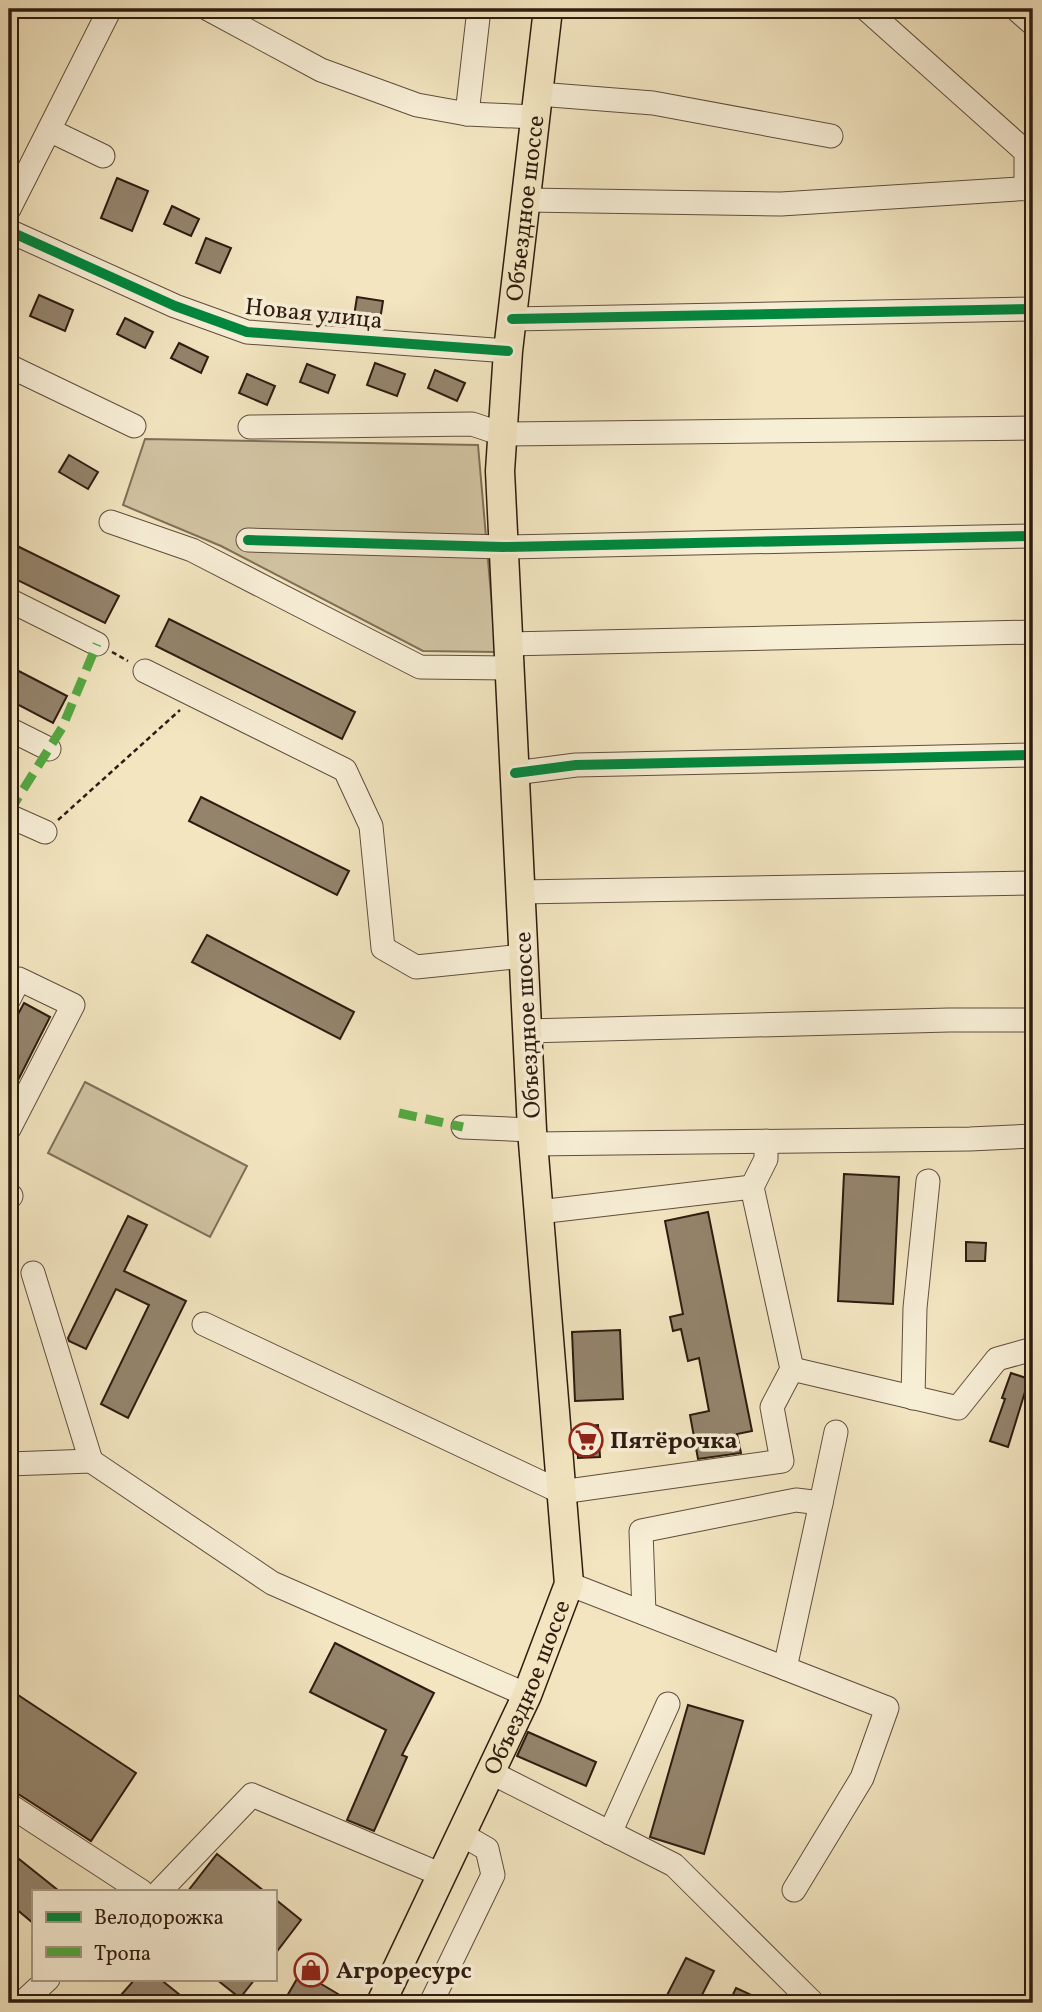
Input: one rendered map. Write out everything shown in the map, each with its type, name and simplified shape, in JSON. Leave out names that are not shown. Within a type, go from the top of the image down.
[{"type":"main road","name":"Объездное шоссе","points":[[381,2003],[527,1695],[569,1584],[533,1137],[500,471],[508,351],[548,9]]},
{"type":"street","points":[[9,209],[110,9]]},
{"type":"street","points":[[208,9],[321,70],[417,105],[467,114],[537,106],[653,103],[831,136]]},
{"type":"street","points":[[467,114],[479,9]]},
{"type":"street","points":[[526,201],[781,204],[1030,189],[1026,152],[866,9]]},
{"type":"street","points":[[1016,9],[1033,23]]},
{"type":"street","points":[[49,130],[103,156]]},
{"type":"street","name":"Новая улица","points":[[9,231],[175,306],[247,332],[508,351]]},
{"type":"street","points":[[512,319],[1033,309]]},
{"type":"street","points":[[9,366],[134,426]]},
{"type":"street","points":[[250,427],[472,424],[502,434],[1033,428]]},
{"type":"street","points":[[111,522],[192,550],[420,667],[509,656],[1033,632]]},
{"type":"street","points":[[248,540],[503,547],[1033,536]]},
{"type":"street","points":[[9,600],[97,644]]},
{"type":"street","points":[[145,671],[345,770],[371,826],[383,948],[416,967],[524,956]]},
{"type":"street","points":[[9,729],[49,749]]},
{"type":"street","points":[[515,773],[576,765],[1033,755]]},
{"type":"street","points":[[9,816],[45,832]]},
{"type":"street","points":[[520,892],[1033,883]]},
{"type":"street","points":[[9,999],[19,979],[73,1005],[9,1129]]},
{"type":"street","points":[[527,1031],[1033,1020]]},
{"type":"street","points":[[463,1127],[533,1137],[766,1141],[1033,1136]]},
{"type":"street","points":[[204,1324],[561,1492],[782,1461],[772,1407],[792,1369],[752,1187],[765,1159],[766,1141]]},
{"type":"street","points":[[913,1398],[915,1308],[928,1181]]},
{"type":"street","points":[[539,1212],[752,1187]]},
{"type":"street","points":[[33,1273],[91,1461]]},
{"type":"street","points":[[792,1369],[958,1408],[997,1359],[1033,1349]]},
{"type":"street","points":[[785,1668],[836,1432]]},
{"type":"street","points":[[9,1464],[91,1461],[272,1583],[527,1695]]},
{"type":"street","points":[[644,1613],[641,1531],[796,1500],[821,1503]]},
{"type":"street","points":[[569,1584],[887,1708],[862,1777],[794,1890]]},
{"type":"street","points":[[610,1833],[668,1704]]},
{"type":"street","points":[[490,1772],[674,1865],[813,2003]]},
{"type":"street","points":[[161,1890],[251,1795],[442,1875]]},
{"type":"street","points":[[9,1805],[139,1890]]},
{"type":"street","points":[[431,2003],[493,1875],[487,1849],[461,1833]]},
{"type":"street","points":[[16,2003],[23,2002],[47,1980]]},
{"type":"path","points":[[97,644],[145,671]]},
{"type":"path","points":[[45,832],[196,696]]},
{"type":"shaded area","points":[[145,439],[478,445],[496,652],[423,651],[221,546],[123,505]]},
{"type":"shaded area","points":[[85,1082],[247,1166],[210,1237],[48,1153]]},
{"type":"building","points":[[117,178],[148,191],[132,231],[101,218]]},
{"type":"building","points":[[172,206],[199,219],[191,236],[164,224]]},
{"type":"building","points":[[206,238],[231,248],[220,273],[196,263]]},
{"type":"building","points":[[39,295],[73,310],[65,331],[30,316]]},
{"type":"building","points":[[357,297],[383,301],[380,320],[354,316]]},
{"type":"building","points":[[125,318],[153,332],[145,348],[117,334]]},
{"type":"building","points":[[179,343],[208,357],[201,373],[171,358]]},
{"type":"building","points":[[375,363],[405,374],[397,396],[367,385]]},
{"type":"building","points":[[307,364],[335,375],[328,393],[300,382]]},
{"type":"building","points":[[435,370],[465,383],[457,401],[428,388]]},
{"type":"building","points":[[247,374],[275,386],[267,405],[239,393]]},
{"type":"building","points":[[69,455],[98,472],[88,489],[59,472]]},
{"type":"building","points":[[9,542],[119,596],[105,623],[9,576]]},
{"type":"building","points":[[169,619],[355,712],[342,739],[156,646]]},
{"type":"building","points":[[9,666],[67,696],[53,723],[9,700]]},
{"type":"building","points":[[201,797],[349,871],[337,895],[189,821]]},
{"type":"building","points":[[207,935],[354,1012],[340,1039],[192,962]]},
{"type":"building","points":[[24,1003],[50,1017],[9,1098],[9,1031]]},
{"type":"building","points":[[844,1174],[899,1177],[893,1304],[838,1301]]},
{"type":"building","points":[[708,1212],[752,1431],[737,1434],[741,1453],[698,1459],[690,1415],[709,1411],[699,1358],[688,1361],[681,1329],[673,1331],[670,1317],[683,1314],[665,1221]]},
{"type":"building","points":[[128,1216],[147,1225],[124,1271],[186,1301],[128,1418],[101,1404],[149,1305],[116,1289],[86,1349],[68,1338]]},
{"type":"building","points":[[966,1242],[986,1243],[985,1261],[966,1261]]},
{"type":"building","points":[[620,1330],[623,1399],[575,1401],[572,1332]]},
{"type":"building","points":[[1011,1373],[1029,1379],[1008,1447],[990,1441]]},
{"type":"building","points":[[598,1425],[600,1457],[578,1458],[576,1427]]},
{"type":"building","points":[[335,1643],[434,1693],[402,1755],[407,1757],[374,1831],[347,1820],[386,1730],[310,1692]]},
{"type":"building","points":[[9,1689],[136,1773],[91,1841],[9,1788]]},
{"type":"building","points":[[688,1705],[743,1721],[704,1854],[650,1837]]},
{"type":"building","points":[[528,1732],[596,1762],[586,1786],[517,1756]]},
{"type":"building","points":[[9,1851],[58,1890],[32,1890],[32,1922],[9,1903]]},
{"type":"building","points":[[217,1854],[263,1890],[189,1890]]},
{"type":"building","points":[[276,1900],[301,1920],[276,1953]]},
{"type":"building","points":[[686,1958],[714,1971],[698,2003],[663,2003]]},
{"type":"building","points":[[301,1972],[338,1994],[332,2003],[283,2003]]},
{"type":"building","points":[[134,1980],[161,1980],[190,2003],[114,2003]]},
{"type":"building","points":[[217,1980],[254,1980],[240,1998]]},
{"type":"building","points":[[736,1988],[769,2003],[729,2003]]},
{"type":"marked path","points":[[9,812],[62,728],[97,644]]},
{"type":"marked path","points":[[399,1113],[463,1127]]},
{"type":"cycle path","points":[[9,231],[175,306],[247,332],[508,351]]},
{"type":"cycle path","points":[[512,319],[1033,309]]},
{"type":"cycle path","points":[[248,540],[503,547],[1033,536]]},
{"type":"cycle path","points":[[515,773],[576,765],[1033,755]]},
{"type":"place","name":"Пятёрочка","points":[[586,1440]]},
{"type":"place","name":"Агроресурс","points":[[311,1970]]}]
